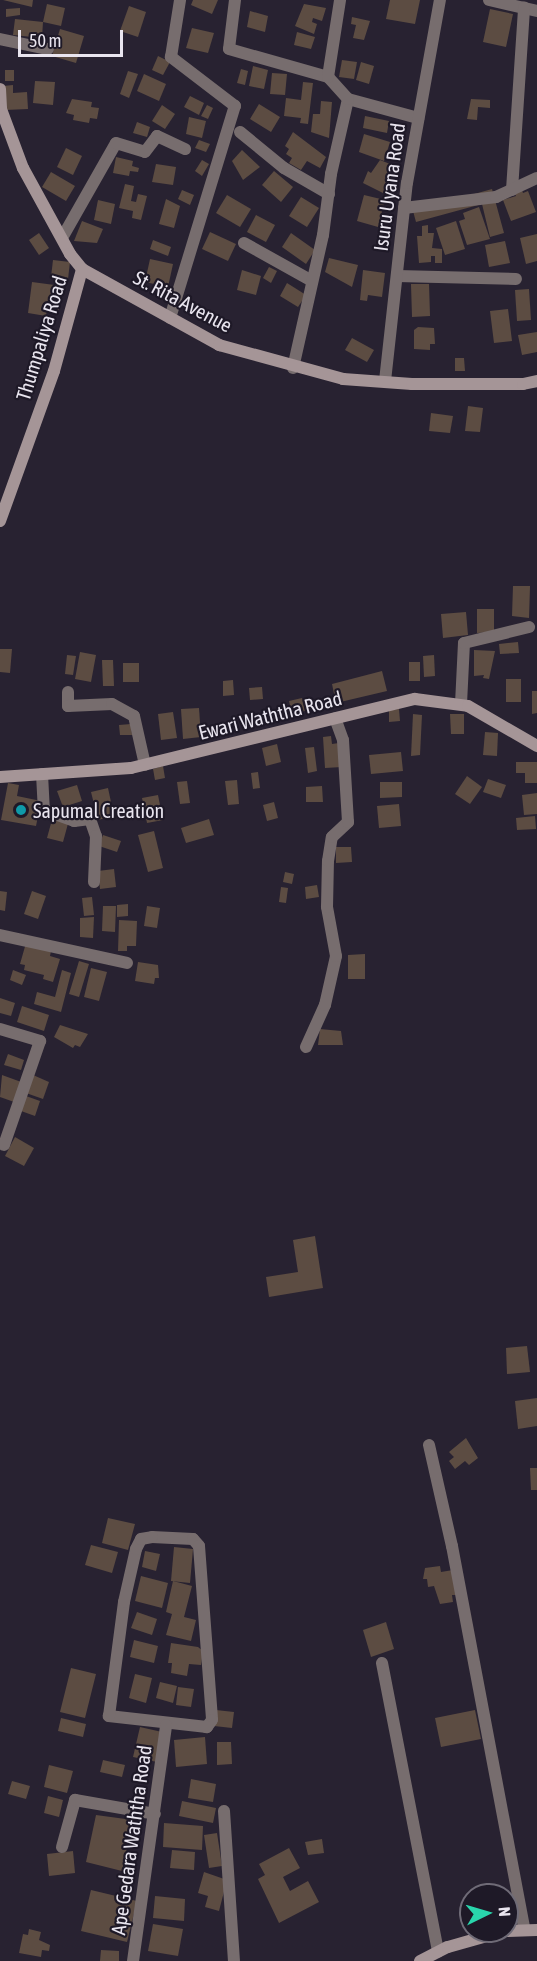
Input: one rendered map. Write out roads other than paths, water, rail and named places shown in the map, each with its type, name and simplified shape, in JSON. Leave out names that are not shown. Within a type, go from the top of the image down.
[{"type":"street","points":[[170,318],[235,106],[171,57],[180,0]]},
{"type":"street","points":[[235,0],[229,49],[328,77],[348,99],[418,118]]},
{"type":"street","points":[[328,77],[340,0]]},
{"type":"street","name":"Isuru Uyana Road","points":[[386,381],[404,208],[440,0]]},
{"type":"street","points":[[489,0],[537,11]]},
{"type":"street","points":[[512,190],[524,7]]},
{"type":"street","points":[[0,39],[48,49]]},
{"type":"street","name":"St. Rita Avenue","points":[[0,89],[1,109],[23,168],[82,269],[219,345],[293,368],[343,379],[523,384],[537,381]]},
{"type":"street","points":[[293,368],[348,99]]},
{"type":"street","points":[[240,132],[284,168],[329,194]]},
{"type":"street","points":[[62,238],[116,142],[145,152],[157,136],[185,149]]},
{"type":"street","points":[[404,208],[476,201],[512,190],[537,178]]},
{"type":"street","points":[[244,243],[312,281]]},
{"type":"street","name":"Thumpaliya Road","points":[[0,521],[54,370],[82,269]]},
{"type":"street","points":[[397,276],[516,279]]},
{"type":"street","points":[[461,704],[464,643],[529,627]]},
{"type":"street","points":[[68,692],[68,706],[112,704],[134,716],[145,765]]},
{"type":"street","name":"Ewari Waththa Road","points":[[0,778],[145,765],[415,699],[461,704],[480,711],[517,738],[537,746]]},
{"type":"street","points":[[306,1047],[325,1005],[336,956],[327,907],[328,861],[332,837],[348,822],[343,740],[335,718]]},
{"type":"street","points":[[42,774],[44,810],[74,821],[90,819],[96,836],[94,882]]},
{"type":"street","points":[[0,935],[127,963]]},
{"type":"street","points":[[1,1031],[40,1041],[4,1145]]},
{"type":"street","points":[[429,1445],[531,1929]]},
{"type":"street","name":"Ape Gedara Waththa Road","points":[[152,1537],[193,1539],[199,1546],[212,1720],[207,1727],[166,1725],[109,1716],[124,1602],[136,1549],[141,1539],[152,1537]]},
{"type":"street","points":[[382,1663],[438,1952]]},
{"type":"street","name":"Ape Gedara Waththa Road","points":[[133,1961],[166,1725]]},
{"type":"street","points":[[62,1847],[75,1800],[155,1814]]},
{"type":"street","points":[[224,1811],[234,1961]]},
{"type":"street","points":[[420,1961],[438,1952],[467,1943]]},
{"type":"place","name":"Sapumal Creation","points":[[21,810]]}]
